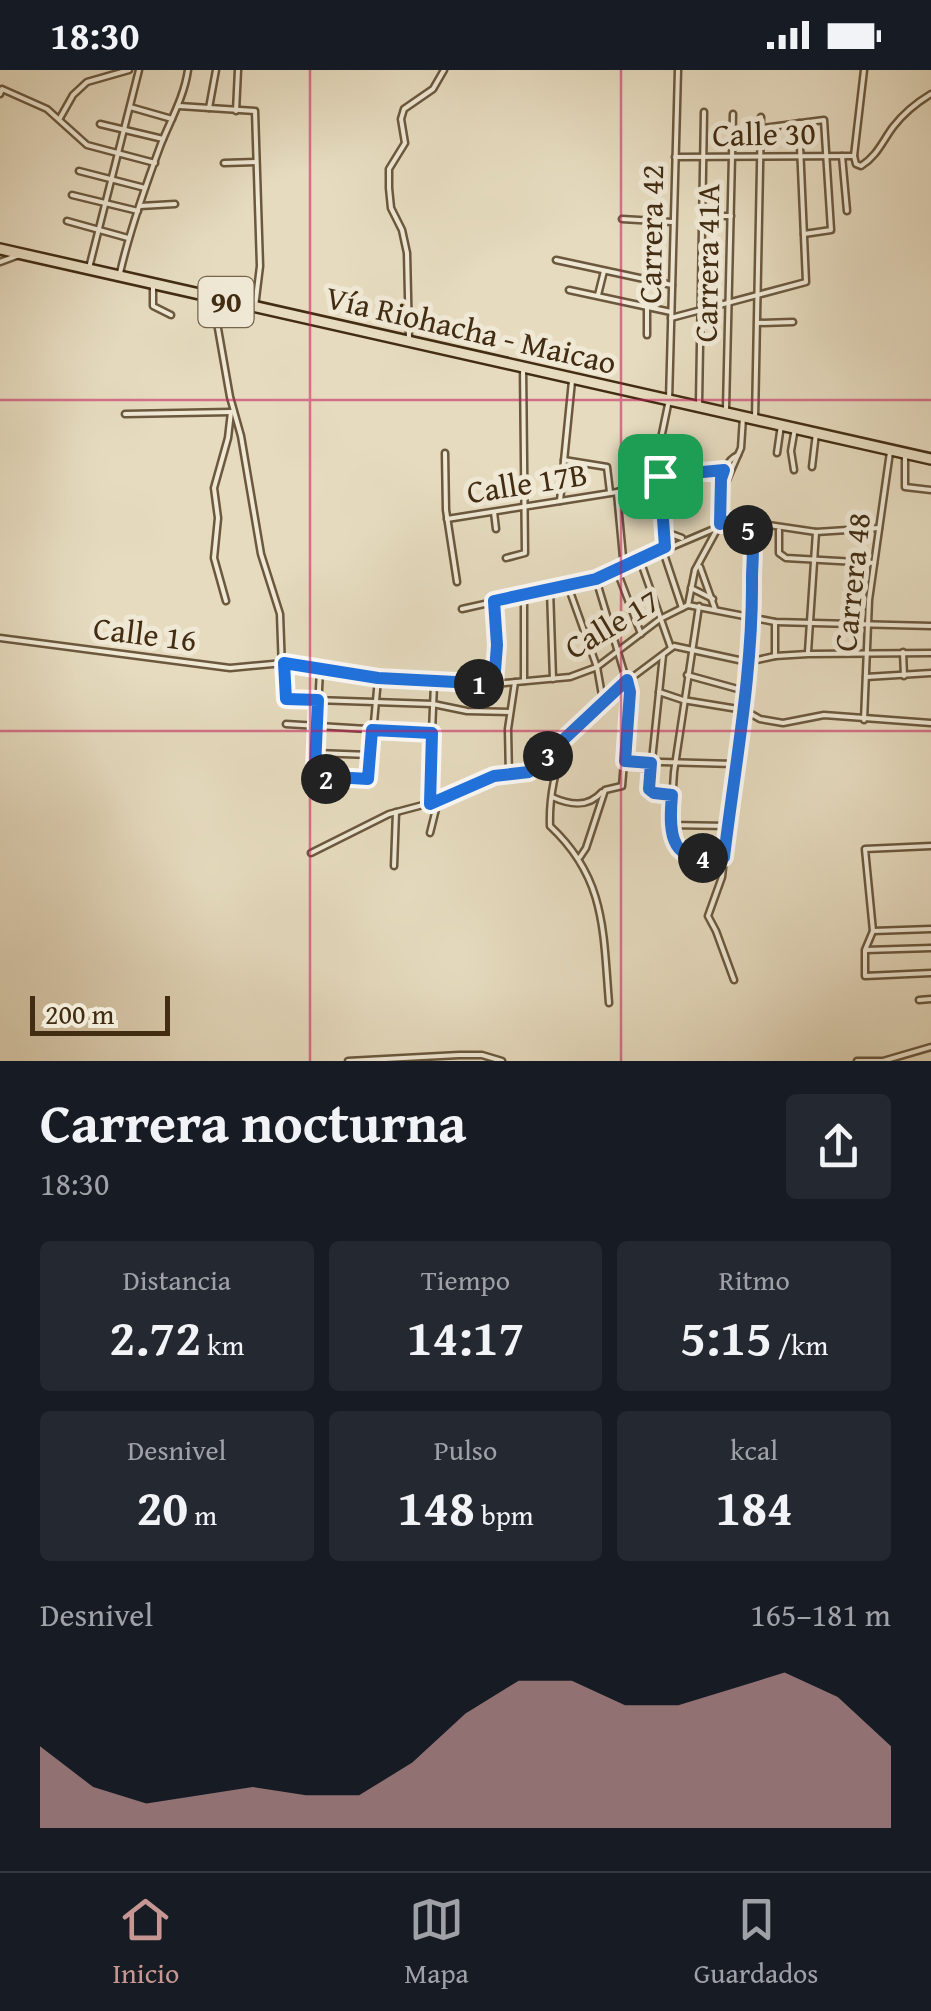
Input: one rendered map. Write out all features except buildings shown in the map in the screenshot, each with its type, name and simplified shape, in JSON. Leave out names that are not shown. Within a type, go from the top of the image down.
[{"type":"highway","name":"Vía Riohacha - Maicao","points":[[0,249],[931,459]]},
{"type":"street","points":[[60,118],[73,95],[87,82],[130,70]]},
{"type":"street","points":[[89,268],[140,70]]},
{"type":"street","points":[[120,275],[128,238],[188,70]]},
{"type":"street","points":[[209,108],[216,70]]},
{"type":"street","points":[[236,110],[238,70]]},
{"type":"street","points":[[409,342],[406,253],[402,230],[391,208],[389,169],[405,143],[401,119],[404,109],[433,89],[444,70]]},
{"type":"street","name":"Carrera 42","points":[[678,70],[669,400],[658,453],[664,548],[685,606]]},
{"type":"street","points":[[864,70],[854,156],[861,166],[871,160],[912,106],[931,94]]},
{"type":"street","points":[[0,94],[2,88],[60,118],[87,145],[154,162]]},
{"type":"street","points":[[178,106],[254,111],[260,266],[256,307]]},
{"type":"street","points":[[130,107],[172,119]]},
{"type":"street","points":[[699,407],[704,112]]},
{"type":"street","name":"Carrera 41A","points":[[726,413],[733,114]]},
{"type":"street","points":[[755,420],[761,117]]},
{"type":"street","points":[[761,128],[824,120],[831,230],[804,234]]},
{"type":"street","points":[[569,290],[671,315],[806,282],[798,123]]},
{"type":"street","points":[[100,124],[163,139]]},
{"type":"street","points":[[842,156],[846,211]]},
{"type":"street","name":"Calle 30","points":[[676,157],[854,156]]},
{"type":"street","points":[[224,163],[256,162]]},
{"type":"street","points":[[79,171],[145,188]]},
{"type":"street","points":[[72,195],[139,209],[175,204]]},
{"type":"street","points":[[702,216],[731,216]]},
{"type":"street","points":[[67,220],[128,238]]},
{"type":"street","points":[[622,220],[674,222]]},
{"type":"street","points":[[0,262],[22,253]]},
{"type":"street","points":[[556,260],[672,285]]},
{"type":"street","points":[[598,296],[604,271]]},
{"type":"street","points":[[153,286],[153,306],[171,315]]},
{"type":"street","points":[[216,300],[218,333],[260,554],[280,614],[286,699],[432,704],[466,711],[510,712]]},
{"type":"street","points":[[647,307],[647,335]]},
{"type":"street","points":[[757,324],[793,322]]},
{"type":"street","points":[[506,558],[525,554],[522,367]]},
{"type":"street","points":[[560,500],[572,378]]},
{"type":"street","points":[[125,414],[233,412]]},
{"type":"street","points":[[226,601],[214,558],[218,524],[214,488],[233,412]]},
{"type":"street","points":[[685,606],[698,564],[720,524],[723,489],[732,458],[739,456],[743,417]]},
{"type":"street","points":[[777,453],[781,425]]},
{"type":"street","points":[[794,470],[791,451],[795,428]]},
{"type":"street","points":[[812,467],[816,433]]},
{"type":"street","name":"Carrera 48","points":[[864,720],[874,564],[890,450]]},
{"type":"street","points":[[445,452],[447,519],[457,582]]},
{"type":"street","points":[[905,453],[906,487],[931,490]]},
{"type":"street","points":[[564,460],[607,467],[610,493]]},
{"type":"street","name":"Calle 17B","points":[[447,519],[617,492],[660,476],[727,471]]},
{"type":"street","points":[[617,492],[624,568]]},
{"type":"street","points":[[494,512],[496,529]]},
{"type":"street","points":[[462,609],[596,579],[735,520],[816,532],[879,528]]},
{"type":"street","points":[[735,520],[748,530],[752,539]]},
{"type":"street","points":[[734,980],[708,916],[721,883],[744,710],[752,619],[752,539],[756,524]]},
{"type":"street","points":[[778,528],[781,556],[874,564]]},
{"type":"street","points":[[663,531],[685,539]]},
{"type":"street","points":[[808,654],[816,532]]},
{"type":"street","points":[[698,534],[708,545]]},
{"type":"street","points":[[640,560],[673,647]]},
{"type":"street","points":[[698,564],[715,609]]},
{"type":"street","points":[[617,570],[640,634]]},
{"type":"street","points":[[552,796],[590,803],[605,790],[622,786],[630,692],[596,579]]},
{"type":"street","points":[[568,586],[597,667],[602,701]]},
{"type":"street","points":[[691,588],[713,599]]},
{"type":"street","points":[[550,590],[552,678]]},
{"type":"street","points":[[524,594],[524,682]]},
{"type":"street","points":[[494,601],[494,684]]},
{"type":"street","name":"Calle 17","points":[[378,678],[494,684],[570,677],[597,667],[660,619],[685,606],[776,622],[931,626]]},
{"type":"street","points":[[699,606],[683,700],[669,825],[672,841],[683,852],[697,857],[724,857]]},
{"type":"street","points":[[775,656],[776,622]]},
{"type":"street","name":"Calle 16","points":[[0,638],[230,668],[284,663],[378,678]]},
{"type":"street","points":[[310,854],[396,812],[438,802],[494,776],[529,772],[602,701],[673,647],[748,662],[808,654],[931,653]]},
{"type":"street","points":[[903,652],[904,676]]},
{"type":"street","points":[[664,654],[650,792],[672,795]]},
{"type":"street","points":[[320,670],[316,773],[322,779],[368,779],[378,678]]},
{"type":"street","points":[[864,677],[931,673]]},
{"type":"street","points":[[687,675],[746,691]]},
{"type":"street","points":[[430,804],[434,682]]},
{"type":"street","points":[[509,776],[510,712],[515,682]]},
{"type":"street","points":[[659,692],[744,710],[760,719],[783,724],[824,715],[931,724]]},
{"type":"street","points":[[286,724],[432,733]]},
{"type":"street","points":[[570,736],[557,766],[550,826],[580,856],[602,921],[609,1003]]},
{"type":"street","points":[[316,753],[370,755]]},
{"type":"street","points":[[625,761],[734,764]]},
{"type":"street","points":[[580,856],[605,790]]},
{"type":"street","points":[[430,833],[438,802]]},
{"type":"street","points":[[394,866],[396,812]]},
{"type":"street","points":[[669,825],[728,826]]},
{"type":"street","points":[[931,846],[865,850],[873,931],[865,950],[866,976],[931,973]]},
{"type":"street","points":[[873,931],[931,929]]},
{"type":"street","points":[[865,950],[931,948]]},
{"type":"street","points":[[919,1000],[931,998]]},
{"type":"street","points":[[857,1061],[883,1060],[931,1047]]},
{"type":"street","points":[[924,1048],[924,1061]]},
{"type":"street","points":[[348,1061],[459,1055],[502,1061]]},
{"type":"route","points":[[724,470],[720,524],[735,520],[748,530],[752,539],[744,710],[724,857],[713,859],[683,852],[670,834],[672,795],[650,792],[651,763],[625,761],[630,692],[627,680],[529,772],[494,776],[438,802],[430,804],[432,733],[372,730],[368,779],[318,776],[318,700],[283,696],[284,663],[378,678],[494,684],[494,601],[596,579],[665,547],[660,476],[724,470]]}]
